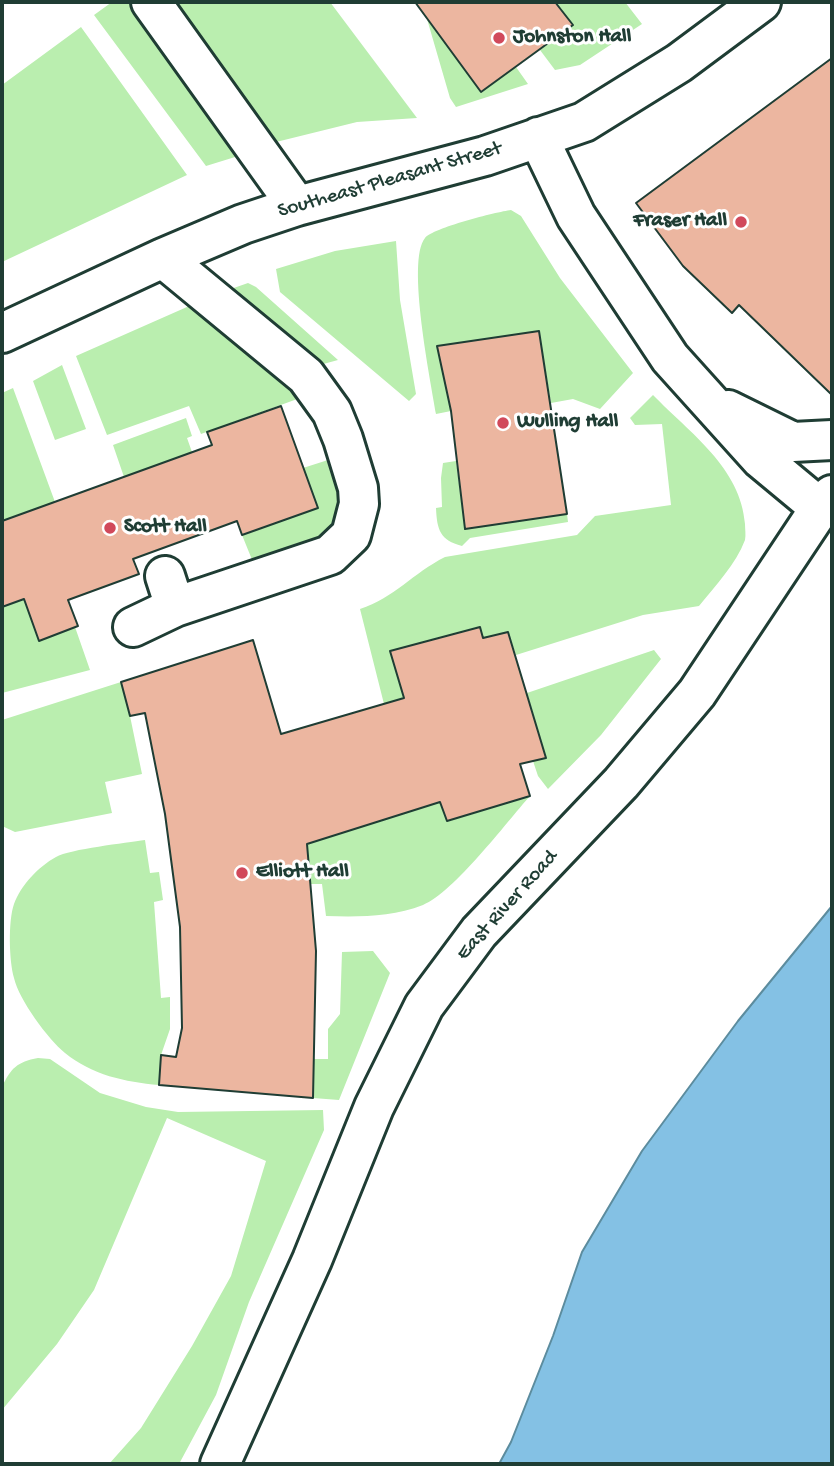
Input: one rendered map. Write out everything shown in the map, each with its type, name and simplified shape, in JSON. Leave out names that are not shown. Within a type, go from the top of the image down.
[{"type":"street","points":[[150,2],[298,206]]},
{"type":"street","name":"Southeast Pleasant Street","points":[[2,333],[243,223],[485,156],[583,122],[679,63],[761,2]]},
{"type":"street","points":[[538,137],[576,216],[670,358],[702,396],[775,472],[826,501]]},
{"type":"street","points":[[133,627],[170,591],[330,555],[351,535],[357,518],[358,488],[332,412],[306,376],[163,258]]},
{"type":"street","points":[[702,396],[793,442],[832,440]]},
{"type":"street","name":"East River Road","points":[[220,1464],[312,1261],[374,1107],[424,1006],[479,932],[621,782],[697,693],[826,501]]},
{"type":"green space","points":[[112,2],[137,2],[248,153],[206,166],[94,15]]},
{"type":"green space","points":[[166,2],[330,2],[417,118],[357,122],[268,144]]},
{"type":"green space","points":[[555,2],[625,2],[642,24],[580,65],[555,70],[540,50],[573,25]]},
{"type":"green space","points":[[427,19],[481,92],[516,67],[528,84],[456,107],[450,98]]},
{"type":"green space","points":[[81,27],[187,175],[2,262],[2,85]]},
{"type":"green space","points":[[511,210],[521,216],[560,278],[633,373],[600,409],[573,399],[551,403],[539,331],[437,346],[451,411],[436,414],[419,295],[420,251],[425,238],[430,234],[479,217]]},
{"type":"green space","points":[[396,241],[400,300],[416,394],[409,401],[280,292],[276,269],[335,251]]},
{"type":"green space","points":[[248,283],[256,287],[338,360],[316,366],[228,290]]},
{"type":"green space","points":[[196,303],[289,381],[300,398],[201,434],[189,406],[107,435],[76,356]]},
{"type":"green space","points":[[62,365],[86,429],[55,440],[33,381]]},
{"type":"green space","points":[[13,388],[55,502],[2,521],[2,393]]},
{"type":"green space","points":[[653,395],[724,469],[741,504],[745,540],[731,566],[699,606],[643,615],[516,655],[508,632],[483,638],[479,627],[390,651],[404,698],[384,704],[360,609],[393,592],[445,557],[577,535],[595,516],[671,505],[662,424],[635,425],[630,418]]},
{"type":"green space","points":[[186,418],[192,436],[187,438],[192,452],[124,477],[113,445]]},
{"type":"green space","points":[[328,460],[333,462],[344,485],[335,534],[255,567],[242,535],[318,508],[303,468]]},
{"type":"green space","points":[[456,461],[465,529],[567,514],[568,522],[470,538],[462,546],[449,541],[439,528],[436,508],[442,507],[443,463]]},
{"type":"green space","points":[[35,595],[40,640],[75,627],[90,670],[2,693],[2,607]]},
{"type":"green space","points":[[654,650],[661,659],[601,735],[548,789],[538,776],[533,761],[546,757],[527,693]]},
{"type":"green space","points":[[121,682],[142,774],[105,782],[112,813],[15,832],[2,826],[2,720]]},
{"type":"green space","points":[[530,796],[464,872],[436,898],[411,909],[387,914],[326,916],[322,884],[311,884],[307,844],[440,802],[447,821]]},
{"type":"green space","points":[[145,840],[150,873],[159,872],[163,900],[154,902],[161,998],[170,997],[170,1029],[161,1055],[159,1085],[134,1082],[98,1072],[75,1061],[58,1047],[22,997],[12,971],[10,952],[14,904],[26,883],[43,866],[56,857],[73,851]]},
{"type":"green space","points":[[373,951],[390,973],[339,1100],[313,1098],[314,1059],[328,1059],[328,1029],[340,1014],[342,952]]},
{"type":"green space","points":[[38,1058],[50,1059],[100,1093],[146,1107],[178,1112],[323,1110],[324,1130],[249,1302],[216,1395],[179,1464],[109,1464],[141,1428],[192,1346],[231,1276],[266,1161],[167,1118],[94,1290],[57,1344],[2,1410],[2,1087],[16,1067]]},
{"type":"water","points":[[832,906],[832,1464],[499,1464],[511,1442],[553,1336],[582,1252],[642,1151],[738,1021]]},
{"type":"building","name":"Johnston Hall","points":[[415,2],[555,2],[573,25],[481,92]]},
{"type":"building","name":"Fraser Hall","points":[[832,58],[832,395],[739,305],[732,313],[683,266],[636,203]]},
{"type":"building","name":"Wulling Hall","points":[[539,331],[567,514],[465,529],[451,411],[437,346]]},
{"type":"building","name":"Scott Hall","points":[[281,406],[318,508],[242,535],[237,521],[133,559],[139,574],[68,600],[78,626],[39,641],[24,599],[2,607],[2,521],[212,445],[207,432]]},
{"type":"building","name":"Elliott Hall","points":[[480,627],[483,638],[508,632],[546,758],[520,764],[530,796],[447,821],[440,802],[307,844],[316,951],[313,1098],[159,1085],[161,1055],[176,1057],[182,1028],[180,927],[165,814],[145,713],[130,716],[121,682],[253,640],[281,734],[404,698],[390,651]]},
{"type":"place","name":"Johnston Hall","points":[[499,38]]},
{"type":"place","name":"Fraser Hall","points":[[741,222]]},
{"type":"place","name":"Wulling Hall","points":[[503,423]]},
{"type":"place","name":"Scott Hall","points":[[110,528]]},
{"type":"place","name":"Elliott Hall","points":[[242,873]]}]
